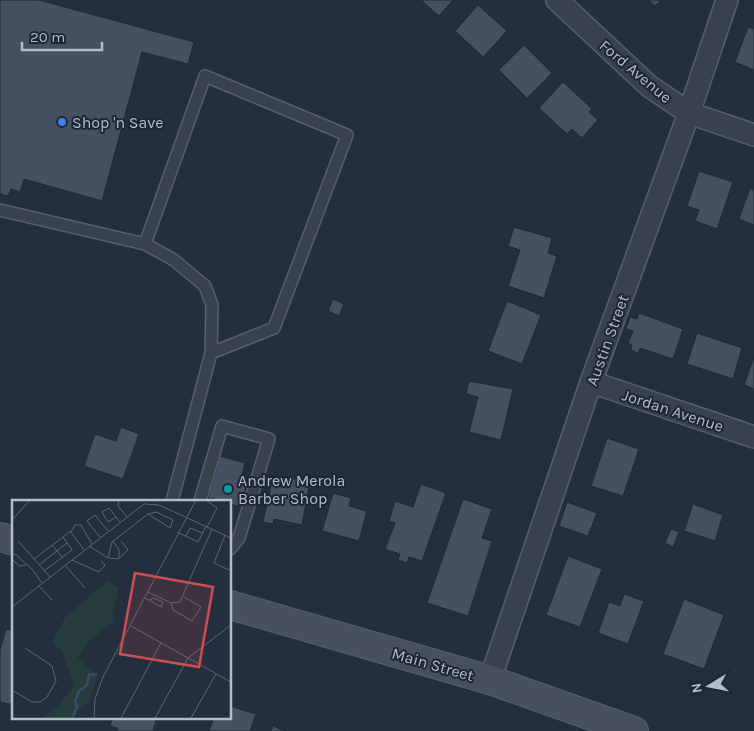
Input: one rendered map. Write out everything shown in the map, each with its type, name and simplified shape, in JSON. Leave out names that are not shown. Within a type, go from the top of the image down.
[{"type":"street","name":"Ford Avenue","points":[[557,0],[649,86],[689,113],[754,135]]},
{"type":"street","name":"Austin Street","points":[[490,680],[591,382],[689,113],[727,0]]},
{"type":"street","name":"Jordan Avenue","points":[[591,382],[754,437]]},
{"type":"street","name":"Main Street","points":[[231,605],[490,680],[634,731]]},
{"type":"lane","points":[[145,244],[205,76],[347,135],[274,328],[211,353]]},
{"type":"lane","points":[[0,210],[145,244],[174,260],[205,286],[212,305],[211,353],[172,500]]},
{"type":"lane","points":[[200,500],[222,426],[269,438],[240,538],[231,548]]},
{"type":"building","name":"Shop 'n Save","points":[[0,0],[39,0],[194,42],[188,64],[142,52],[102,201],[24,179],[20,192],[11,189],[8,196],[0,194]]},
{"type":"building","points":[[421,0],[453,0],[439,16]]},
{"type":"building","points":[[649,0],[661,0],[655,6]]},
{"type":"building","points":[[478,5],[507,31],[483,57],[455,31]]},
{"type":"building","points":[[748,27],[754,29],[754,70],[735,62]]},
{"type":"building","points":[[524,45],[552,73],[527,98],[499,70]]},
{"type":"building","points":[[563,82],[592,109],[589,112],[598,120],[582,138],[572,129],[567,134],[539,108]]},
{"type":"building","points":[[699,171],[733,182],[717,229],[695,221],[699,210],[687,206]]},
{"type":"building","points":[[750,188],[754,190],[754,225],[739,219]]},
{"type":"building","points":[[514,227],[552,238],[548,253],[557,256],[544,298],[508,286],[520,250],[508,246]]},
{"type":"building","points":[[333,299],[344,304],[339,316],[328,311]]},
{"type":"building","points":[[507,301],[541,315],[522,364],[488,351]]},
{"type":"building","points":[[639,313],[683,329],[673,359],[640,348],[638,353],[631,350],[632,345],[628,343],[633,331],[626,329],[630,317],[637,319]]},
{"type":"building","points":[[697,333],[742,348],[733,379],[687,364]]},
{"type":"building","points":[[754,357],[754,389],[744,385]]},
{"type":"building","points":[[469,381],[513,389],[501,440],[469,432],[478,397],[466,394]]},
{"type":"building","points":[[121,427],[139,434],[123,479],[84,466],[95,434],[116,441]]},
{"type":"building","points":[[607,438],[639,449],[623,496],[591,486]]},
{"type":"building","name":"Andrew Merola Barber Shop","points":[[220,456],[245,463],[241,479],[248,481],[240,507],[231,504],[231,500],[208,498]]},
{"type":"building","points":[[291,478],[310,482],[302,525],[274,519],[273,524],[263,522],[271,485],[288,488]]},
{"type":"building","points":[[421,484],[446,493],[422,561],[409,557],[407,563],[398,560],[400,554],[385,549],[395,523],[389,521],[395,501],[413,507]]},
{"type":"building","points":[[333,493],[351,498],[349,506],[367,511],[359,541],[322,531]]},
{"type":"building","points":[[463,499],[492,509],[482,538],[492,541],[468,616],[427,603]]},
{"type":"building","points":[[567,502],[597,513],[588,536],[559,526]]},
{"type":"building","points":[[693,504],[723,515],[715,541],[684,531]]},
{"type":"building","points":[[671,529],[679,532],[673,547],[665,543]]},
{"type":"building","points":[[568,556],[602,569],[580,627],[546,615]]},
{"type":"building","points":[[624,594],[644,601],[628,644],[598,633],[609,602],[620,606]]},
{"type":"building","points":[[684,599],[724,615],[704,669],[663,654]]},
{"type":"building","points":[[6,629],[12,630],[12,705],[0,702],[0,650]]},
{"type":"building","points":[[231,706],[256,714],[250,731],[209,731],[214,718],[231,718]]},
{"type":"building","points":[[113,718],[157,718],[153,731],[117,731],[118,728],[110,726]]},
{"type":"building","points":[[273,726],[286,731],[271,731]]},
{"type":"place","name":"Shop 'n Save","points":[[62,122]]},
{"type":"place","name":"Andrew Merola Barber Shop","points":[[228,489]]}]
